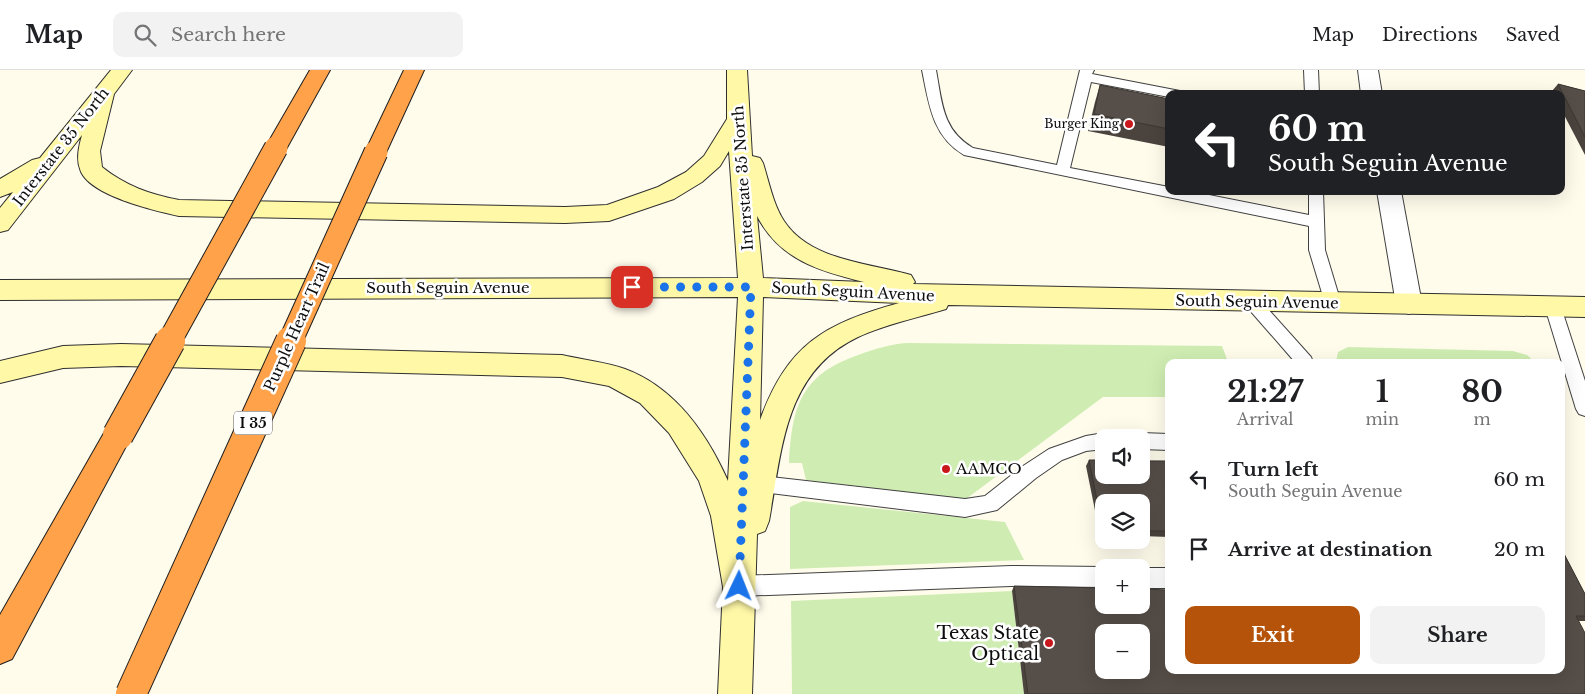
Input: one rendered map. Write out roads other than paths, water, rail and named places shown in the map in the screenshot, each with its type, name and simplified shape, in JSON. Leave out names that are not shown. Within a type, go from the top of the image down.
[{"type":"highway","points":[[0,647],[320,70]]},
{"type":"highway","name":"Purple Heart Trail","points":[[131,694],[414,70]]},
{"type":"highway","points":[[401,97],[426,70]]},
{"type":"main road","name":"Interstate 35 North","points":[[0,224],[122,70]]},
{"type":"main road","name":"Interstate 35 North","points":[[737,70],[738,119],[751,287],[739,586]]},
{"type":"main road","points":[[104,92],[89,151],[91,170],[112,188],[139,200],[179,208],[565,215],[608,213],[666,193],[694,178],[712,161],[738,119]]},
{"type":"main road","points":[[738,119],[764,200],[778,231],[791,243],[813,256],[843,267],[958,296]]},
{"type":"main road","points":[[0,189],[54,156]]},
{"type":"main road","name":"South Seguin Avenue","points":[[0,290],[751,287],[958,296],[1254,303],[1585,307]]},
{"type":"main road","points":[[735,694],[739,586],[762,484],[769,437],[777,408],[786,387],[801,365],[818,350],[849,330],[958,296]]},
{"type":"main road","points":[[0,372],[63,357],[121,355],[562,366],[615,377],[640,388],[668,410],[695,449],[720,497],[739,586]]},
{"type":"street","points":[[1364,70],[1371,90]]},
{"type":"street","points":[[1390,195],[1408,304]]},
{"type":"lane","points":[[929,70],[942,130],[950,140],[969,152],[1165,192]]},
{"type":"lane","points":[[1311,70],[1312,90]]},
{"type":"lane","points":[[1062,172],[1085,78]]},
{"type":"lane","points":[[1085,78],[1165,92]]},
{"type":"lane","points":[[1085,78],[1165,102]]},
{"type":"lane","points":[[1179,195],[1316,222]]},
{"type":"lane","points":[[1316,195],[1317,250],[1333,304]]},
{"type":"lane","points":[[1254,303],[1302,359]]},
{"type":"lane","points":[[1553,307],[1585,409]]},
{"type":"lane","points":[[1150,441],[1165,442]]},
{"type":"lane","points":[[762,484],[965,508],[980,507],[990,504],[1053,454],[1083,443],[1095,442]]},
{"type":"lane","points":[[739,586],[1010,576],[1095,577]]},
{"type":"lane","points":[[1150,578],[1165,578]]},
{"type":"place","name":"Burger King","points":[[1129,124]]},
{"type":"place","name":"AAMCO","points":[[946,469]]},
{"type":"place","name":"Texas State Optical","points":[[1049,643]]}]
